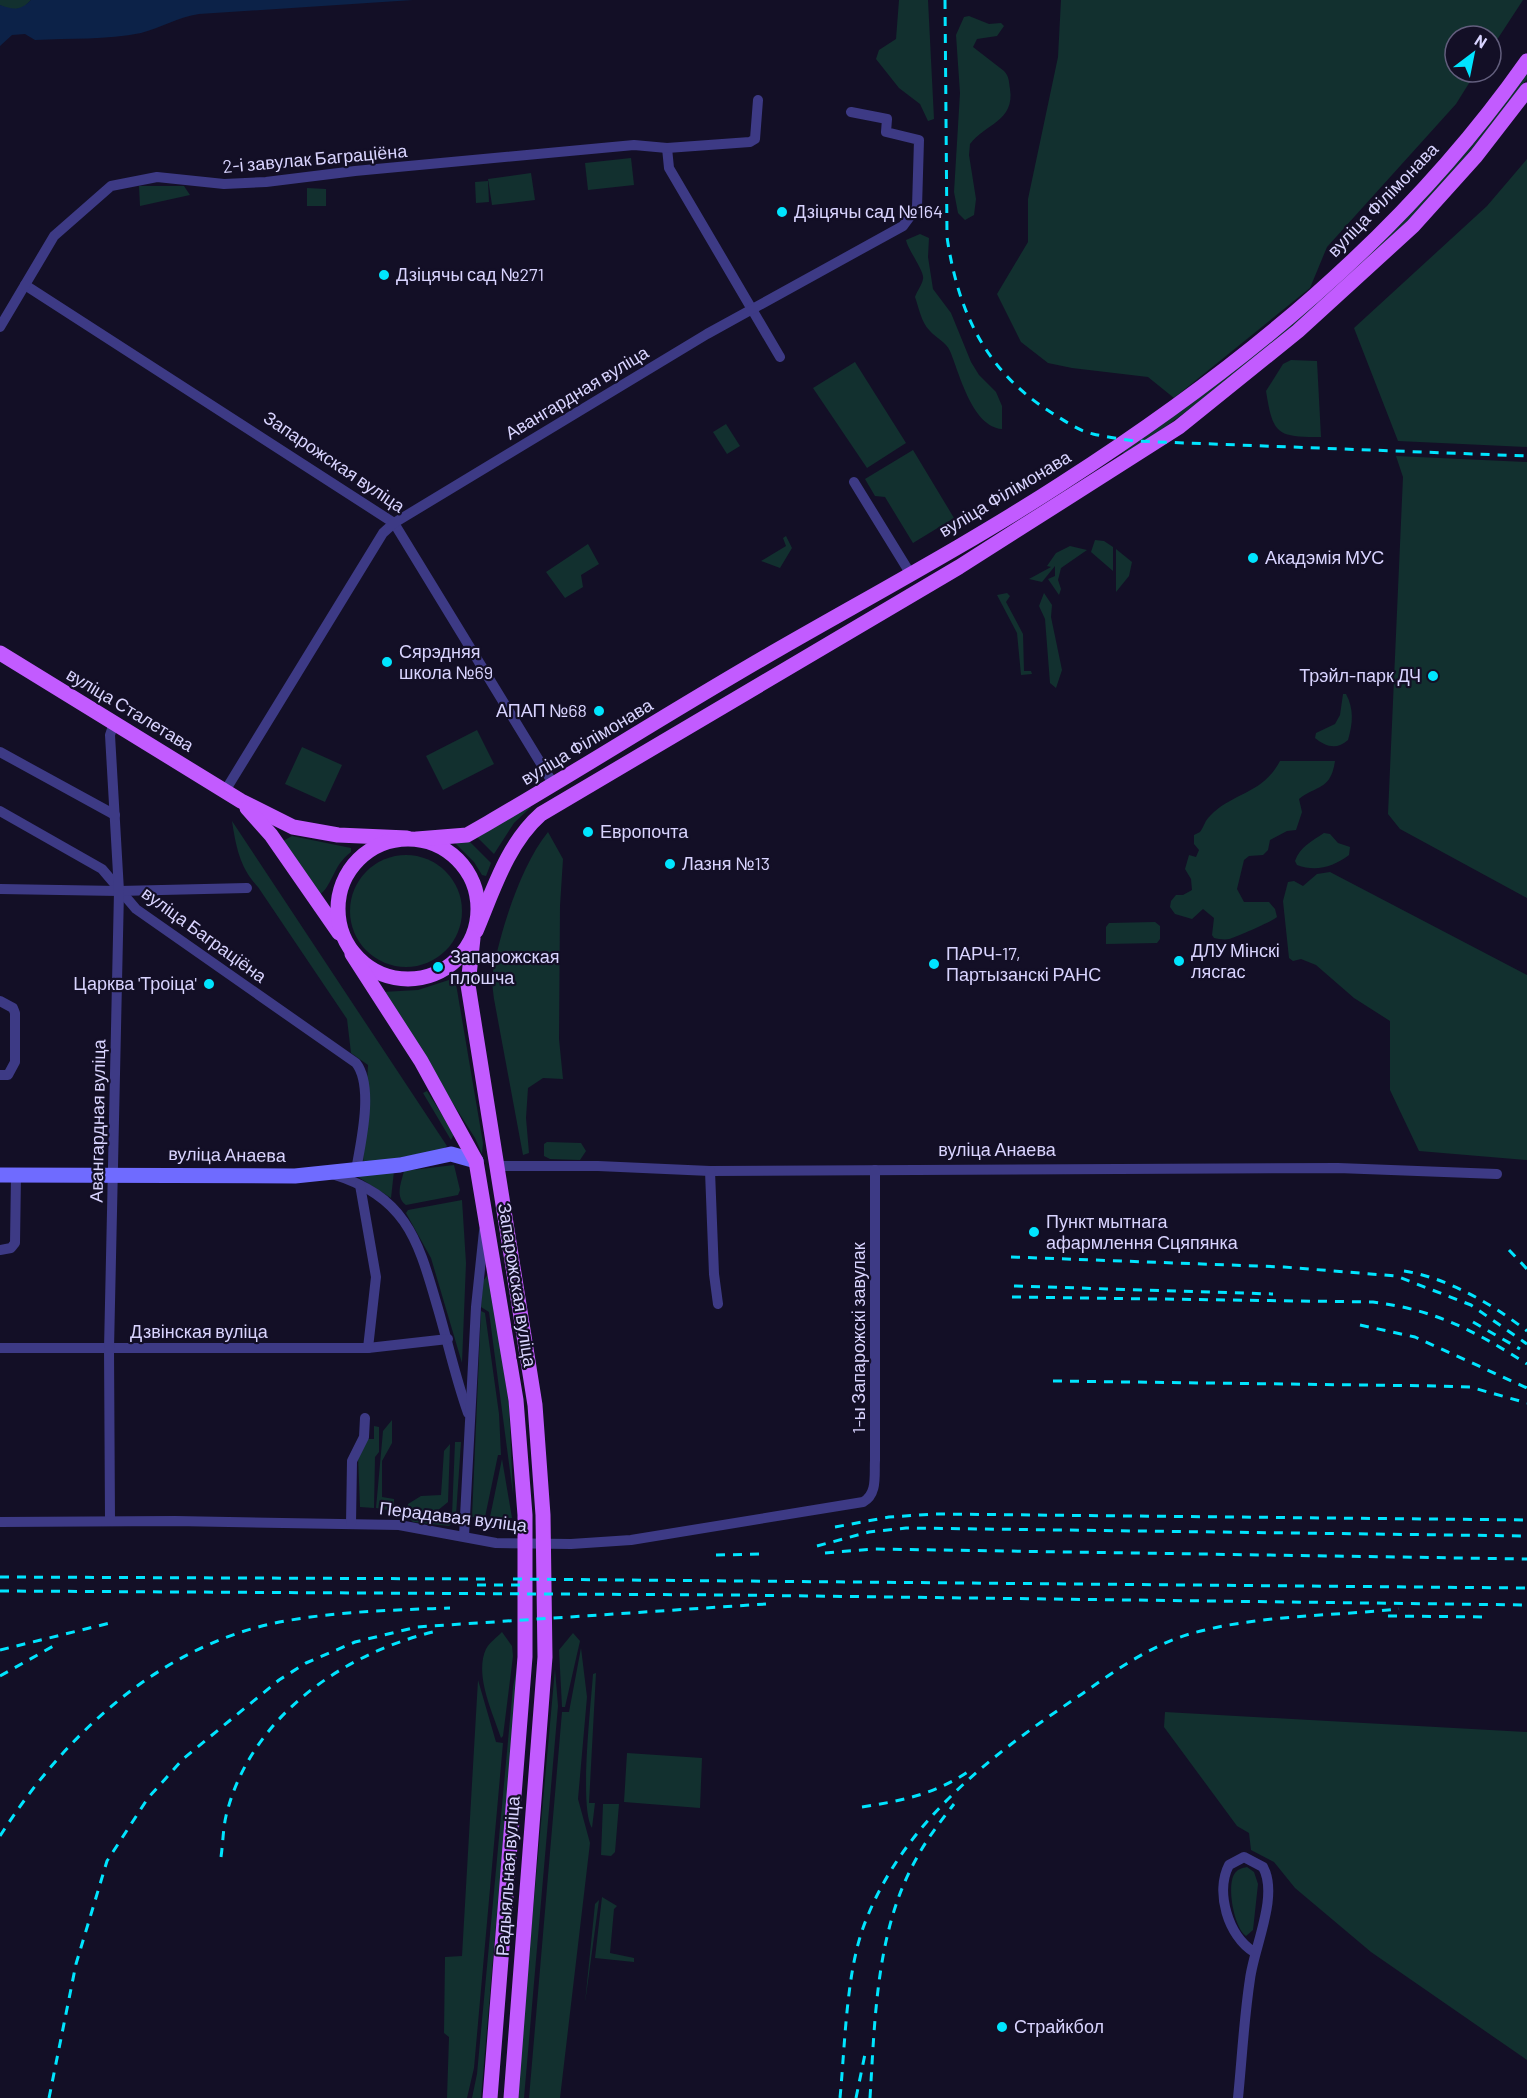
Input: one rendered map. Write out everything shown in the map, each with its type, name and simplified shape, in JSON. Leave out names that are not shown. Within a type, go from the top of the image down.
[{"type":"main road","name":"вуліца Філімонава","points":[[412,839],[467,835],[949,551],[1111,451],[1149,423],[1175,408],[1257,345],[1413,203],[1468,140],[1527,61]]},
{"type":"main road","name":"вуліца Філімонава","points":[[474,934],[509,856],[523,833],[541,814],[959,567],[1179,427],[1298,331],[1413,226],[1476,156],[1527,90]]},
{"type":"main road","points":[[949,551],[959,567]]},
{"type":"main road","name":"вуліца Сталетава","points":[[0,653],[241,801]]},
{"type":"main road","points":[[241,801],[306,831],[412,839],[445,850],[467,872],[478,900],[474,934],[456,961],[431,975],[417,979],[395,978],[375,972],[348,948],[339,924],[338,906],[341,889],[348,873],[359,859],[373,848],[412,839]]},
{"type":"main road","name":"Запарожская вуліца","points":[[241,801],[271,835],[348,948],[421,1061],[476,1161],[516,1400],[525,1515],[525,1657]]},
{"type":"main road","name":"Запарожская вуліца","points":[[474,934],[468,985],[535,1405],[543,1515],[545,1657]]},
{"type":"main road","name":"Радыяльная вуліца","points":[[490,2098],[525,1657]]},
{"type":"main road","name":"Радыяльная вуліца","points":[[511,2098],[545,1657]]},
{"type":"street","name":"2-і завулак Баграціёна","points":[[0,327],[54,236],[111,186],[157,177],[224,184],[266,182],[355,171],[634,145],[667,148],[750,142],[757,134],[758,100]]},
{"type":"street","name":"Авангардная вуліца","points":[[225,791],[378,542],[394,523],[751,309],[903,226],[917,207],[919,140],[886,132],[887,119],[850,112]]},
{"type":"street","points":[[667,148],[669,168],[780,357]]},
{"type":"street","name":"Запарожская вуліца","points":[[25,285],[394,523],[554,785]]},
{"type":"street","points":[[854,482],[910,573]]},
{"type":"street","name":"Авангардная вуліца","points":[[110,1520],[109,1349],[119,891],[110,735],[114,723]]},
{"type":"street","points":[[0,752],[115,815]]},
{"type":"street","name":"вуліца Баграціёна","points":[[0,811],[102,869],[136,909],[348,1056],[360,1068],[364,1084],[365,1112],[356,1170]]},
{"type":"street","points":[[0,889],[119,891],[247,888]]},
{"type":"street","points":[[0,1001],[14,1008],[15,1013],[14,1067],[8,1075],[0,1075]]},
{"type":"street","points":[[451,1154],[460,1129]]},
{"type":"street","name":"вуліца Анаева","points":[[0,1175],[114,1173],[295,1176],[418,1162],[451,1154],[476,1161]]},
{"type":"street","name":"вуліца Анаева","points":[[497,1166],[598,1166],[710,1172],[1338,1168],[1497,1174]]},
{"type":"street","name":"1-ы Запарожскі завулак","points":[[863,1502],[870,1498],[873,1491],[875,1460],[875,1170]]},
{"type":"street","points":[[710,1172],[714,1274],[718,1304]]},
{"type":"street","points":[[328,1173],[360,1185],[393,1209],[414,1236],[427,1267],[470,1419]]},
{"type":"street","points":[[0,1250],[11,1248],[15,1243],[16,1175]]},
{"type":"street","points":[[360,1185],[376,1277],[368,1348]]},
{"type":"street","points":[[464,1536],[476,1306],[486,1213]]},
{"type":"street","name":"Дзвінская вуліца","points":[[0,1348],[368,1348],[448,1339]]},
{"type":"street","points":[[351,1524],[352,1461],[364,1437],[364,1418]]},
{"type":"street","name":"Перадавая вуліца","points":[[0,1521],[110,1520],[399,1525],[496,1543],[608,1542],[863,1502]]},
{"type":"street","points":[[1238,2098],[1254,1952],[1260,1938],[1269,1882],[1263,1867],[1244,1857],[1229,1865],[1222,1885],[1231,1922],[1244,1946],[1254,1952]]},
{"type":"green space","points":[[0,0],[31,0],[23,8],[10,10],[0,5]]},
{"type":"green space","points":[[899,0],[928,0],[934,119],[928,121],[920,104],[899,88],[876,59],[879,50],[896,39]]},
{"type":"green space","points":[[1061,0],[1523,0],[1503,31],[1503,24],[1443,24],[1443,84],[1468,84],[1456,104],[1327,247],[1310,288],[1174,398],[1148,377],[1048,363],[1021,342],[997,294],[1028,242],[1028,199],[1058,57]]},
{"type":"green space","points":[[969,16],[989,24],[1001,23],[1004,26],[997,36],[977,39],[973,47],[1006,73],[1010,100],[1008,108],[998,121],[970,144],[969,155],[976,199],[974,215],[965,220],[958,213],[954,192],[960,93],[956,35],[964,17]]},
{"type":"green space","points":[[1527,73],[1527,79],[1452,172],[1361,268],[1292,329],[1220,386],[1146,441],[1128,453],[1122,453],[1161,425],[1372,251],[1422,201]]},
{"type":"green space","points":[[631,158],[634,185],[588,190],[585,163]]},
{"type":"green space","points":[[1527,159],[1527,447],[1398,441],[1354,328],[1487,206]]},
{"type":"green space","points":[[531,173],[535,200],[492,205],[488,179]]},
{"type":"green space","points":[[488,181],[489,202],[476,203],[475,182]]},
{"type":"green space","points":[[139,186],[184,186],[190,195],[140,206]]},
{"type":"green space","points":[[307,188],[326,189],[326,206],[307,206]]},
{"type":"green space","points":[[920,234],[929,238],[928,257],[933,289],[951,313],[971,362],[979,375],[996,392],[1002,406],[1002,429],[982,419],[968,397],[950,351],[930,331],[922,319],[915,297],[923,276],[906,240]]},
{"type":"green space","points":[[1291,360],[1317,361],[1321,437],[1286,434],[1275,425],[1271,417],[1266,391],[1283,364]]},
{"type":"green space","points":[[855,362],[906,443],[867,468],[813,388]]},
{"type":"green space","points":[[726,424],[740,446],[727,454],[713,432]]},
{"type":"green space","points":[[913,450],[954,518],[913,543],[885,497],[875,496],[865,479]]},
{"type":"green space","points":[[1396,456],[1527,462],[1527,898],[1400,829],[1388,814],[1403,477]]},
{"type":"green space","points":[[786,536],[792,548],[780,568],[761,561],[786,546],[783,538]]},
{"type":"green space","points":[[1095,540],[1104,541],[1113,547],[1113,571],[1091,552]]},
{"type":"green space","points":[[588,544],[599,564],[581,575],[583,587],[565,598],[546,572]]},
{"type":"green space","points":[[1070,546],[1087,550],[1061,568],[1058,580],[1061,589],[1059,595],[1048,579],[1055,576],[1055,566],[1042,582],[1029,579],[1051,567],[1047,566],[1056,553]]},
{"type":"green space","points":[[1116,549],[1132,562],[1129,576],[1116,592]]},
{"type":"green space","points":[[1007,593],[1010,596],[1006,602],[1023,634],[1024,671],[1031,671],[1032,674],[1021,675],[1017,633],[997,595]]},
{"type":"green space","points":[[1044,593],[1052,605],[1051,617],[1062,670],[1056,688],[1050,683],[1045,619],[1039,606]]},
{"type":"green space","points":[[1343,694],[1346,694],[1349,700],[1351,711],[1352,722],[1348,740],[1336,746],[1323,744],[1315,738],[1316,733],[1335,724],[1340,715]]},
{"type":"green space","points":[[477,730],[494,764],[443,790],[426,756]]},
{"type":"green space","points":[[302,747],[342,765],[325,802],[285,784]]},
{"type":"green space","points":[[1280,761],[1335,761],[1327,782],[1299,799],[1302,812],[1296,830],[1287,831],[1270,840],[1268,850],[1263,855],[1249,856],[1244,860],[1237,889],[1244,902],[1269,902],[1275,909],[1277,917],[1229,939],[1214,938],[1212,935],[1214,918],[1203,909],[1192,919],[1175,914],[1170,907],[1176,895],[1183,895],[1192,890],[1191,879],[1185,869],[1189,855],[1196,857],[1199,850],[1194,844],[1194,835],[1200,832],[1208,818],[1219,808],[1265,781]]},
{"type":"green space","points":[[529,805],[531,807],[514,823],[494,854],[476,836]]},
{"type":"green space","points":[[232,821],[447,1146],[442,1150],[363,1164],[368,1065],[351,1053],[347,1019],[243,865]]},
{"type":"green space","points":[[548,832],[563,859],[560,906],[559,1039],[563,1079],[543,1078],[528,1088],[526,1118],[529,1153],[523,1155],[494,999],[492,974],[513,898],[529,862]]},
{"type":"green space","points":[[1324,833],[1330,834],[1338,843],[1350,847],[1349,855],[1337,863],[1324,867],[1311,868],[1297,865],[1295,861],[1300,852]]},
{"type":"green space","points":[[292,836],[351,848],[351,852],[340,863],[324,891],[319,895],[283,841]]},
{"type":"green space","points":[[467,839],[491,863],[486,876],[482,875],[474,862],[454,842]]},
{"type":"green space","points":[[406,855],[428,859],[446,871],[458,889],[462,911],[458,933],[446,951],[428,963],[406,967],[384,963],[366,951],[354,933],[350,911],[354,889],[366,871],[384,859]]},
{"type":"green space","points":[[1330,872],[1527,975],[1527,1160],[1419,1151],[1390,1090],[1390,1021],[1354,998],[1316,965],[1301,959],[1293,961],[1289,958],[1283,901],[1288,882],[1294,881],[1303,886],[1317,874]]},
{"type":"green space","points":[[1155,922],[1160,926],[1160,939],[1157,943],[1106,944],[1106,927],[1109,923]]},
{"type":"green space","points":[[455,978],[483,1143],[482,1154],[475,1138],[382,992],[418,990]]},
{"type":"green space","points":[[427,1091],[454,1134],[451,1140],[423,1093]]},
{"type":"green space","points":[[547,1142],[581,1143],[586,1151],[580,1160],[550,1159],[544,1156],[544,1144]]},
{"type":"green space","points":[[454,1165],[460,1190],[458,1195],[406,1205],[403,1202],[400,1190],[404,1171]]},
{"type":"green space","points":[[394,1171],[391,1198],[355,1175]]},
{"type":"green space","points":[[462,1200],[466,1263],[462,1363],[431,1258],[406,1213],[408,1210]]},
{"type":"green space","points":[[489,1273],[509,1405],[513,1494],[489,1312],[481,1307],[483,1281]]},
{"type":"green space","points":[[481,1311],[485,1313],[499,1414],[501,1455],[498,1455],[485,1517],[472,1517]]},
{"type":"green space","points":[[392,1420],[392,1443],[382,1461],[382,1497],[394,1499],[394,1511],[376,1508],[383,1431]]},
{"type":"green space","points":[[374,1426],[379,1427],[379,1452],[375,1457],[374,1508],[360,1507],[358,1456],[366,1439],[374,1439]]},
{"type":"green space","points":[[455,1442],[461,1442],[456,1515],[452,1515]]},
{"type":"green space","points":[[450,1444],[448,1502],[432,1515],[407,1512],[408,1504],[421,1496],[441,1495],[444,1451]]},
{"type":"green space","points":[[502,1459],[512,1518],[500,1519],[497,1525],[490,1517]]},
{"type":"green space","points":[[407,1516],[454,1521],[449,1526],[413,1522]]},
{"type":"green space","points":[[502,1632],[512,1646],[513,1656],[501,1738],[486,1694],[482,1670],[486,1649]]},
{"type":"green space","points":[[573,1633],[580,1641],[565,1707],[562,1707],[559,1650]]},
{"type":"green space","points":[[581,1648],[587,1697],[578,1799],[590,1843],[560,2098],[529,2098],[562,1712],[569,1712]]},
{"type":"green space","points":[[519,1657],[481,2098],[472,2098],[477,2074],[513,1687]]},
{"type":"green space","points":[[555,1669],[558,1706],[524,2098],[516,2098]]},
{"type":"green space","points":[[596,1673],[589,1803],[595,1803],[592,1828],[588,1817],[586,1778],[593,1674]]},
{"type":"green space","points":[[478,1680],[496,1742],[503,1743],[474,2068],[467,2098],[447,2098],[449,2037],[444,2033],[445,1957],[462,1956]]},
{"type":"green space","points":[[1165,1712],[1527,1732],[1527,2060],[1371,1952],[1295,1888],[1274,1862],[1251,1850],[1249,1833],[1237,1826],[1164,1727]]},
{"type":"green space","points":[[627,1753],[702,1758],[700,1808],[624,1802]]},
{"type":"green space","points":[[603,1804],[619,1804],[615,1852],[611,1856],[601,1855]]},
{"type":"green space","points":[[1247,1867],[1254,1872],[1258,1884],[1253,1930],[1246,1936],[1235,1915],[1231,1886],[1235,1873]]},
{"type":"green space","points":[[602,1897],[617,1906],[614,1909],[610,1953],[634,1958],[634,1962],[595,1958]]},
{"type":"green space","points":[[599,1900],[585,2003],[595,1904]]},
{"type":"water","points":[[31,0],[413,0],[199,14],[141,33],[101,38],[35,40],[25,34],[12,35],[0,46],[0,5],[17,8]]},
{"type":"railway","points":[[945,0],[947,237],[952,264],[968,315],[979,338],[1009,379],[1029,397],[1083,431],[1134,441],[1527,456]]},
{"type":"railway","points":[[1509,1250],[1527,1269]]},
{"type":"railway","points":[[1011,1257],[1284,1267],[1396,1276],[1471,1305],[1527,1344]]},
{"type":"railway","points":[[1404,1271],[1420,1274],[1453,1286],[1499,1311],[1527,1331]]},
{"type":"railway","points":[[1014,1286],[1273,1294]]},
{"type":"railway","points":[[1012,1297],[1373,1302],[1436,1316],[1472,1332],[1527,1364]]},
{"type":"railway","points":[[1473,1322],[1520,1349]]},
{"type":"railway","points":[[1360,1325],[1415,1337],[1527,1388]]},
{"type":"railway","points":[[1053,1381],[1470,1387],[1527,1403]]},
{"type":"railway","points":[[835,1527],[889,1517],[935,1514],[1527,1520]]},
{"type":"railway","points":[[817,1546],[869,1532],[906,1528],[1527,1536]]},
{"type":"railway","points":[[825,1553],[873,1549],[1527,1559]]},
{"type":"railway","points":[[716,1555],[763,1554]]},
{"type":"railway","points":[[0,1577],[486,1579]]},
{"type":"railway","points":[[513,1579],[1527,1588]]},
{"type":"railway","points":[[477,1585],[522,1585]]},
{"type":"railway","points":[[0,1591],[732,1595],[1527,1605]]},
{"type":"railway","points":[[49,2098],[76,1964],[107,1861],[148,1798],[183,1759],[279,1680],[306,1663],[355,1642],[417,1627],[766,1604]]},
{"type":"railway","points":[[0,1836],[26,1798],[88,1727],[123,1696],[161,1670],[202,1648],[245,1631],[291,1620],[390,1610],[450,1608]]},
{"type":"railway","points":[[840,2098],[850,1989],[857,1947],[863,1928],[880,1890],[901,1856],[925,1824],[983,1767],[1015,1741],[1108,1676],[1148,1651],[1178,1638],[1243,1623],[1399,1609]]},
{"type":"railway","points":[[1388,1616],[1487,1617]]},
{"type":"railway","points":[[0,1650],[114,1622]]},
{"type":"railway","points":[[221,1857],[226,1816],[238,1781],[256,1748],[279,1720],[305,1695],[335,1673],[368,1655],[402,1641],[437,1631]]},
{"type":"railway","points":[[0,1676],[57,1644]]},
{"type":"railway","points":[[862,1807],[931,1791],[969,1771]]},
{"type":"railway","points":[[870,2098],[876,2007],[885,1946],[892,1917],[915,1861],[928,1838],[954,1804]]},
{"type":"railway","points":[[856,2098],[865,2054]]},
{"type":"place","name":"Дзіцячы сад №164","points":[[782,212]]},
{"type":"place","name":"Дзіцячы сад №271","points":[[384,275]]},
{"type":"place","name":"Акадэмія МУС","points":[[1253,558]]},
{"type":"place","name":"Сярэдняя школа №69","points":[[387,662]]},
{"type":"place","name":"Трэйл-парк ДЧ","points":[[1433,676]]},
{"type":"place","name":"АПАП №68","points":[[599,711]]},
{"type":"place","name":"Европочта","points":[[588,832]]},
{"type":"place","name":"Лазня №13","points":[[670,864]]},
{"type":"place","name":"ДЛУ Мінскі лясгас","points":[[1179,961]]},
{"type":"place","name":"ПАРЧ-17, Партызанскі РАНС","points":[[934,964]]},
{"type":"place","name":"Запарожская плошча","points":[[438,967]]},
{"type":"place","name":"Царква 'Троіца'","points":[[209,984]]},
{"type":"place","name":"Пункт мытнага афармлення Сцяпянка","points":[[1034,1232]]},
{"type":"place","name":"Страйкбол","points":[[1002,2027]]}]
